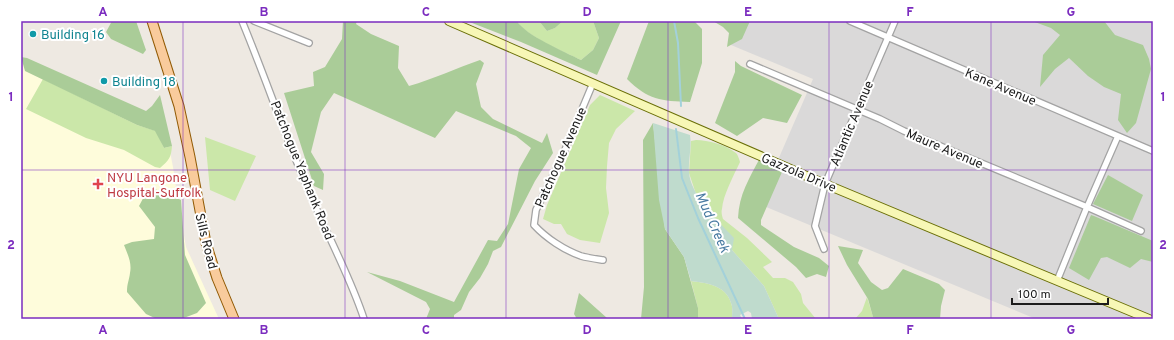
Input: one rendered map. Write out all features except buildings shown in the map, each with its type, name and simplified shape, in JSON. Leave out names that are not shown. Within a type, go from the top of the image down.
[{"type":"main road","name":"Sills Road","points":[[152,21],[179,106],[206,243],[217,278],[234,319]]},
{"type":"street","name":"Patchogue Yaphank Road","points":[[242,21],[297,164],[311,198],[345,270],[364,319]]},
{"type":"street","points":[[254,21],[309,43]]},
{"type":"street","name":"Gazzola Drive","points":[[450,21],[825,184],[1150,319]]},
{"type":"street","name":"Kane Avenue","points":[[850,21],[1153,151]]},
{"type":"street","name":"Atlantic Avenue","points":[[824,249],[815,226],[825,184],[895,21]]},
{"type":"street","name":"Maure Avenue","points":[[750,64],[1141,231]]},
{"type":"street","name":"Patchogue Avenue","points":[[593,83],[562,157],[536,210],[534,225],[543,235],[567,249],[581,256],[603,260]]},
{"type":"street","points":[[1057,281],[1118,136]]},
{"type":"shaded area","points":[[743,21],[1153,21],[1153,319],[1036,319],[759,204],[813,79],[731,45]]},
{"type":"shaded area","name":"NYU Langone Hospital-Suffolk","points":[[21,62],[165,126],[186,247],[219,319],[21,319]]},
{"type":"green space","points":[[112,21],[136,21],[146,50],[143,54],[111,39],[106,32]]},
{"type":"green space","points":[[343,21],[357,21],[356,24],[371,34],[399,46],[398,68],[409,86],[480,60],[484,63],[476,84],[481,107],[493,119],[542,143],[547,133],[553,153],[535,181],[501,247],[493,251],[480,278],[469,292],[461,310],[454,315],[454,319],[426,319],[430,309],[426,302],[367,272],[400,281],[454,302],[488,240],[497,241],[508,224],[519,169],[531,148],[516,136],[456,111],[435,138],[334,93],[321,112],[311,152],[324,174],[323,190],[314,186],[284,93],[314,86],[313,72],[325,67],[342,39]]},
{"type":"green space","points":[[467,21],[517,21],[528,32],[581,60],[593,50],[599,38],[593,21],[621,21],[597,75],[521,42]]},
{"type":"green space","points":[[517,21],[539,21],[547,31],[555,28],[563,21],[593,21],[599,38],[593,50],[581,60],[537,38],[521,27]]},
{"type":"green space","points":[[539,21],[563,21],[555,28],[547,31]]},
{"type":"green space","points":[[649,21],[694,21],[702,29],[702,63],[690,102],[671,101],[656,98],[642,91],[627,79]]},
{"type":"green space","points":[[713,21],[750,21],[742,39],[727,47],[729,33]]},
{"type":"green space","points":[[1032,21],[1104,21],[1115,35],[1143,45],[1149,59],[1151,69],[1136,123],[1127,133],[1118,120],[1121,94],[1104,87],[1088,76],[1069,58],[1055,69],[1040,87],[1043,55],[1060,35],[1051,28]]},
{"type":"green space","points":[[21,57],[27,58],[146,111],[152,106],[160,95],[172,146],[164,148],[155,131],[137,125],[25,71]]},
{"type":"green space","points":[[735,61],[741,66],[802,95],[787,123],[763,118],[737,136],[715,123],[735,72]]},
{"type":"green space","points":[[43,79],[137,125],[156,131],[164,148],[172,146],[171,153],[166,163],[160,168],[155,167],[124,150],[86,138],[26,109]]},
{"type":"green space","points":[[600,95],[635,111],[616,129],[609,143],[606,188],[609,213],[600,243],[580,240],[567,234],[561,224],[554,224],[543,219],[547,205],[590,105]]},
{"type":"green space","points":[[653,123],[665,229],[684,257],[698,308],[698,319],[641,319],[644,287],[643,140]]},
{"type":"green space","points":[[653,123],[690,135],[691,145],[689,172],[694,190],[706,208],[734,238],[732,250],[764,286],[779,319],[752,319],[751,313],[748,311],[740,315],[742,319],[732,319],[732,305],[725,292],[709,284],[691,281],[684,257],[665,229],[659,200]]},
{"type":"green space","points":[[205,137],[256,156],[235,201],[210,190]]},
{"type":"green space","points":[[696,140],[717,144],[732,150],[737,154],[740,162],[724,198],[722,211],[723,219],[747,238],[772,262],[763,267],[773,278],[785,278],[793,282],[801,294],[803,303],[816,319],[779,319],[764,286],[732,250],[713,216],[696,194],[689,173],[691,141]]},
{"type":"green space","points":[[760,158],[782,172],[761,220],[761,225],[794,247],[819,258],[829,266],[826,277],[817,274],[806,278],[796,267],[738,218],[742,194]]},
{"type":"green space","points":[[1108,175],[1143,195],[1132,221],[1093,204]]},
{"type":"green space","points":[[153,189],[162,191],[181,200],[185,255],[206,303],[197,313],[181,319],[157,319],[146,314],[127,292],[130,266],[124,245],[132,242],[154,239],[155,227],[139,206],[147,191]]},
{"type":"green space","points":[[1091,215],[1153,241],[1153,262],[1141,259],[1130,268],[1107,257],[1101,258],[1089,280],[1069,268]]},
{"type":"green space","points":[[838,246],[863,250],[858,263],[871,282],[882,290],[888,288],[903,269],[939,284],[945,290],[941,306],[940,319],[878,319],[873,317],[868,299],[847,265]]},
{"type":"green space","points":[[691,281],[709,284],[725,292],[732,305],[732,319],[698,319],[698,308]]},
{"type":"green space","points":[[579,293],[608,319],[577,319],[574,314]]},
{"type":"green space","points":[[867,297],[873,317],[878,319],[855,319],[862,311]]},
{"type":"waterway","name":"Mud Creek","points":[[674,21],[678,43],[681,106]]},
{"type":"waterway","name":"Mud Creek","points":[[676,129],[682,178],[698,218],[745,319]]},
{"type":"place","name":"Building 16","points":[[33,34]]},
{"type":"place","name":"Building 18","points":[[104,81]]},
{"type":"place","name":"NYU Langone Hospital-Suffolk","points":[[98,184]]}]
